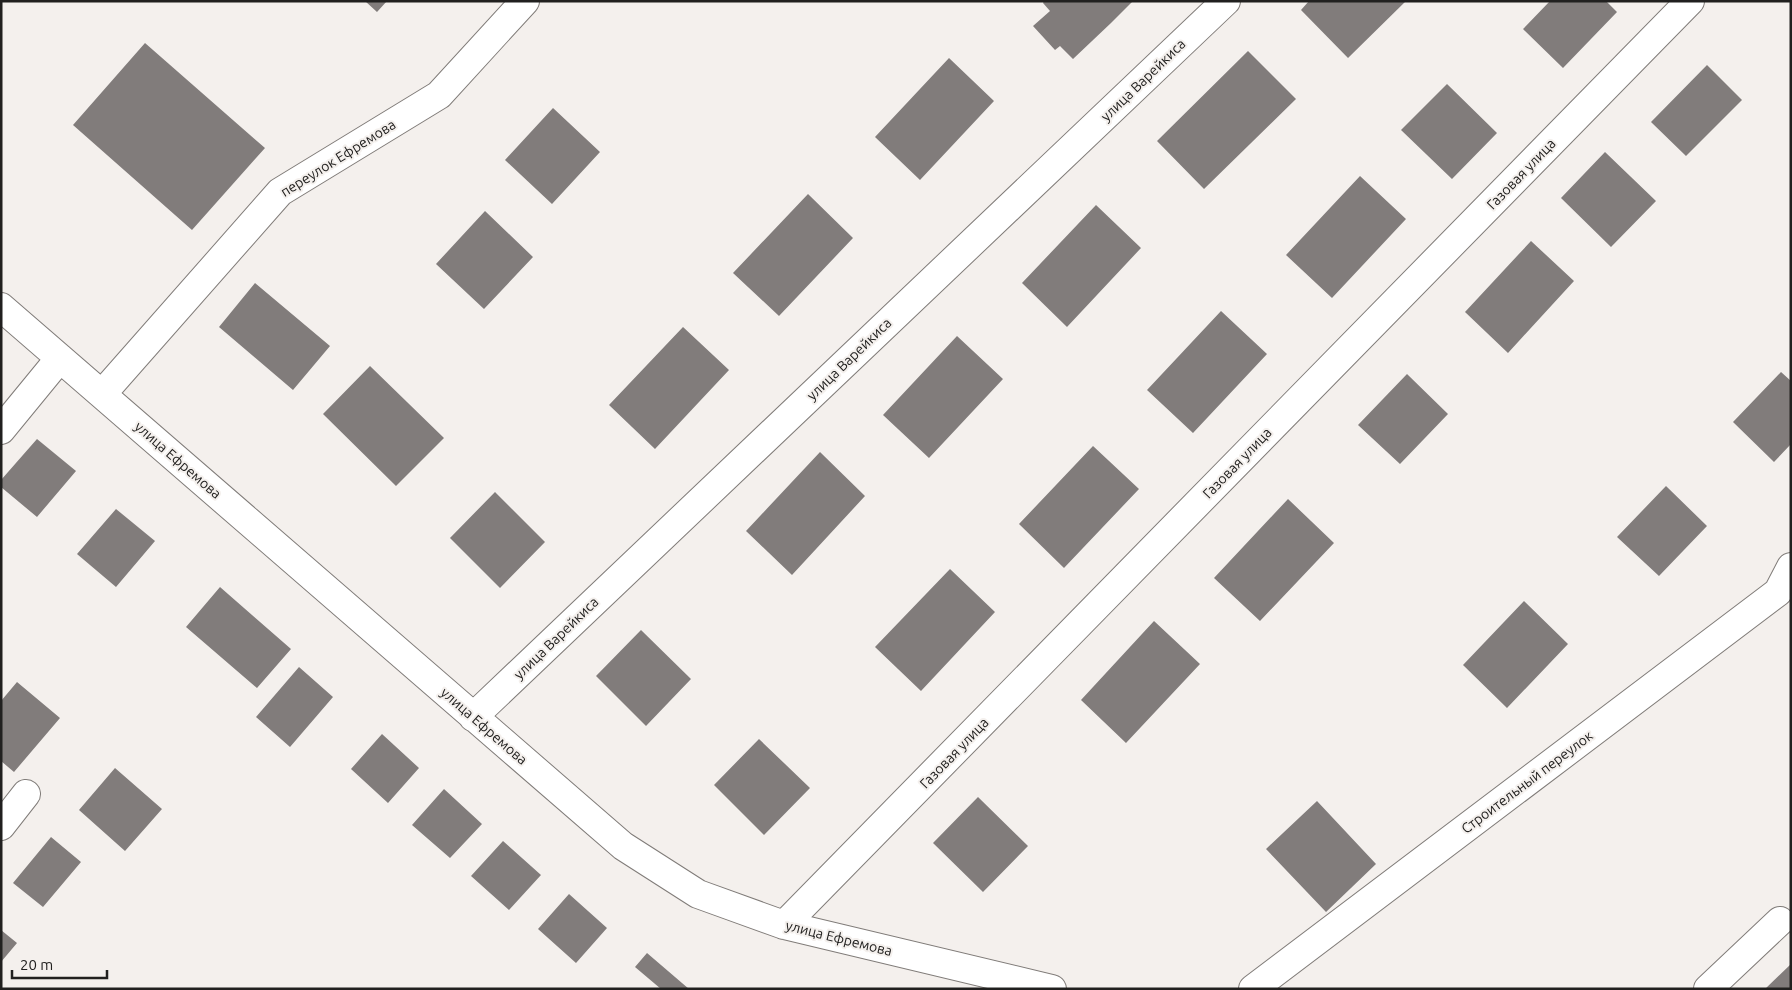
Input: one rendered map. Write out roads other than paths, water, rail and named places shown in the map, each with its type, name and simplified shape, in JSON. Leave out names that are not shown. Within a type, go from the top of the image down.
[{"type":"street","name":"переулок Ефремова","points":[[102,394],[280,192],[439,95],[525,1]]},
{"type":"street","name":"улица Варейкиса","points":[[473,716],[1226,1]]},
{"type":"street","name":"Газовая улица","points":[[784,925],[1690,1]]},
{"type":"street","name":"улица Ефремова","points":[[1,307],[623,846],[698,894],[784,925],[1052,989]]},
{"type":"street","points":[[1,430],[60,358]]},
{"type":"street","name":"Строительный переулок","points":[[1253,989],[1778,592],[1791,567]]},
{"type":"street","points":[[1,826],[26,794]]},
{"type":"street","points":[[1708,989],[1780,921]]}]
